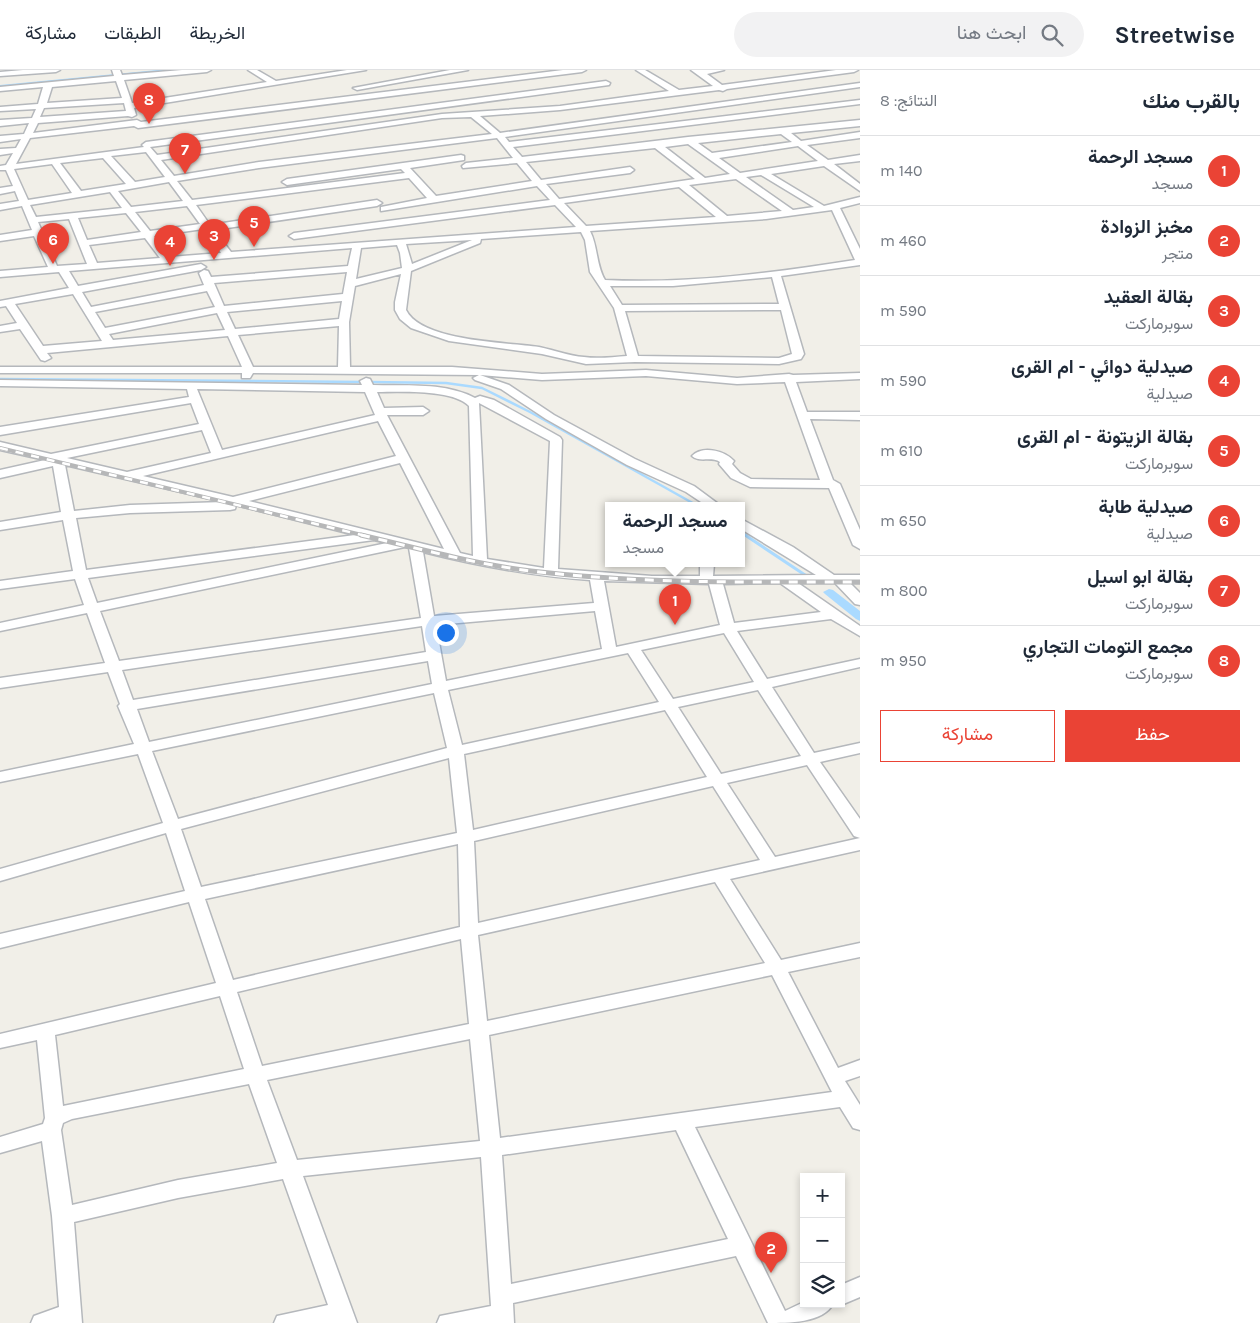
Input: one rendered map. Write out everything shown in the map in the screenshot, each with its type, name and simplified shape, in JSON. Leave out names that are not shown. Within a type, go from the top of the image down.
[{"type":"street","points":[[0,74],[56,70]]},
{"type":"street","points":[[47,89],[128,70]]},
{"type":"street","points":[[72,73],[117,74],[157,78],[201,70],[207,74]]},
{"type":"street","points":[[252,70],[275,84]]},
{"type":"street","points":[[0,123],[130,106],[173,97],[219,93],[363,70],[442,116]]},
{"type":"street","points":[[349,89],[464,70]]},
{"type":"street","points":[[4,167],[105,154],[402,92],[582,70]]},
{"type":"street","points":[[588,70],[614,88]]},
{"type":"street","points":[[640,70],[676,92]]},
{"type":"street","points":[[697,72],[720,70]]},
{"type":"street","points":[[767,70],[784,79]]},
{"type":"street","points":[[271,163],[300,148],[374,126],[414,128],[442,116],[549,109],[626,96],[720,87],[854,70]]},
{"type":"street","points":[[697,72],[741,101],[860,188]]},
{"type":"street","points":[[0,152],[23,144],[140,131],[130,106],[119,89],[117,74]]},
{"type":"street","points":[[137,124],[362,116],[606,82]]},
{"type":"street","points":[[213,85],[219,93]]},
{"type":"street","points":[[154,158],[250,155],[300,148],[431,145],[860,85]]},
{"type":"street","points":[[0,89],[76,91]]},
{"type":"street","points":[[4,167],[23,144],[47,89]]},
{"type":"street","points":[[239,90],[250,99]]},
{"type":"street","points":[[300,148],[256,103],[331,92]]},
{"type":"street","points":[[626,96],[791,213]]},
{"type":"street","points":[[508,145],[860,102]]},
{"type":"street","points":[[0,109],[40,106],[130,106]]},
{"type":"street","points":[[472,113],[508,145],[556,202],[585,230],[590,240],[595,272],[619,308],[633,360]]},
{"type":"street","points":[[362,116],[374,126]]},
{"type":"street","points":[[86,243],[206,227],[280,206],[295,192],[475,203],[556,202],[629,170],[658,146],[860,123]]},
{"type":"street","points":[[414,128],[431,145]]},
{"type":"street","points":[[711,156],[860,135]]},
{"type":"street","points":[[0,139],[23,144]]},
{"type":"street","points":[[453,142],[472,179],[475,203],[507,234]]},
{"type":"street","points":[[146,144],[154,158],[229,256]]},
{"type":"street","points":[[658,146],[702,180]]},
{"type":"street","points":[[105,154],[132,185]]},
{"type":"street","points":[[0,207],[170,178],[250,155],[271,163],[295,192]]},
{"type":"street","points":[[287,182],[461,158]]},
{"type":"street","points":[[681,184],[860,158]]},
{"type":"street","points":[[472,179],[520,161],[629,170],[681,184],[725,219]]},
{"type":"street","points":[[54,162],[78,194]]},
{"type":"street","points":[[404,165],[410,175],[433,200]]},
{"type":"street","points":[[4,167],[34,220],[38,232],[58,269],[90,310],[109,343]]},
{"type":"street","points":[[472,179],[538,182],[629,170]]},
{"type":"street","points":[[762,172],[824,209]]},
{"type":"street","points":[[34,220],[189,204],[280,206],[369,197],[410,175]]},
{"type":"street","points":[[0,191],[16,188]]},
{"type":"street","points":[[112,189],[167,260]]},
{"type":"street","points":[[369,197],[420,241]]},
{"type":"street","points":[[4,303],[74,290],[229,256],[300,249],[725,219],[824,209],[857,202]]},
{"type":"street","points":[[294,236],[400,223],[475,203]]},
{"type":"street","points":[[280,206],[300,249]]},
{"type":"street","points":[[602,283],[637,284],[776,275],[860,261],[835,206]]},
{"type":"street","points":[[74,217],[86,243],[93,266]]},
{"type":"street","points":[[0,238],[38,232]]},
{"type":"street","points":[[351,284],[408,269],[476,242],[482,236]]},
{"type":"street","points":[[400,242],[407,255],[408,269],[400,303],[401,310],[408,321],[418,328],[461,339],[541,350],[576,360],[790,360],[797,357],[798,354],[776,275]]},
{"type":"street","points":[[344,370],[344,322],[357,245]]},
{"type":"street","points":[[0,274],[167,260],[199,263]]},
{"type":"street","points":[[199,263],[232,332],[248,371],[242,385]]},
{"type":"street","points":[[90,310],[208,284],[353,269]]},
{"type":"street","points":[[104,332],[221,309],[349,297]]},
{"type":"street","points":[[4,303],[22,324],[51,369]]},
{"type":"street","points":[[619,308],[784,307]]},
{"type":"street","points":[[39,350],[344,322]]},
{"type":"street","points":[[0,329],[22,324]]},
{"type":"street","points":[[0,370],[344,370],[366,381],[448,393],[474,402],[480,562]]},
{"type":"street","points":[[0,383],[242,385],[366,381],[431,371],[469,370],[542,377],[624,373],[737,381],[788,377],[860,376]]},
{"type":"street","points":[[431,371],[474,377],[505,387],[550,417],[631,462],[690,489],[709,502]]},
{"type":"street","points":[[788,377],[828,484]]},
{"type":"street","points":[[366,381],[381,415],[454,556]]},
{"type":"street","points":[[190,386],[217,453]]},
{"type":"street","points":[[1,427],[196,399]]},
{"type":"street","points":[[480,399],[490,402],[556,440],[552,573]]},
{"type":"street","points":[[127,476],[381,415],[423,411]]},
{"type":"street","points":[[802,415],[860,416]]},
{"type":"street","points":[[0,474],[206,426]]},
{"type":"street","points":[[0,446],[251,505],[480,562],[552,573],[596,577],[628,571],[652,580],[860,579]]},
{"type":"street","points":[[698,456],[716,454],[728,461],[725,464],[740,480],[750,483],[834,484],[860,545]]},
{"type":"street","points":[[234,501],[403,458]]},
{"type":"street","points":[[54,460],[69,515],[80,575],[126,706],[172,826],[255,1074],[292,1169],[344,1318],[285,1323]]},
{"type":"street","points":[[0,526],[69,515],[130,509],[251,505]]},
{"type":"street","points":[[745,525],[836,580],[860,601]]},
{"type":"street","points":[[0,585],[378,536]]},
{"type":"street","points":[[0,628],[409,545]]},
{"type":"street","points":[[409,545],[429,621],[440,688],[456,751],[466,837],[470,931],[478,1030],[491,1148],[502,1311]]},
{"type":"street","points":[[708,567],[710,581],[728,628],[810,758],[860,832]]},
{"type":"street","points":[[596,577],[610,653]]},
{"type":"street","points":[[784,580],[860,632]]},
{"type":"street","points":[[0,682],[429,621],[602,606]]},
{"type":"street","points":[[0,777],[728,628],[834,614]]},
{"type":"street","points":[[632,648],[772,865]]},
{"type":"street","points":[[126,706],[435,655]]},
{"type":"street","points":[[0,875],[172,826],[456,751],[860,663]]},
{"type":"street","points":[[0,941],[194,895],[466,837],[860,748]]},
{"type":"street","points":[[0,1041],[227,990],[470,931],[860,844]]},
{"type":"street","points":[[720,876],[777,968],[833,1077],[860,1122]]},
{"type":"street","points":[[0,1145],[53,1124],[69,1112],[478,1030],[860,950]]},
{"type":"street","points":[[42,1323],[71,1318],[64,1216],[53,1124],[45,1031]]},
{"type":"street","points":[[833,1077],[860,1068]]},
{"type":"street","points":[[64,1216],[178,1189],[292,1169],[491,1148],[845,1098]]},
{"type":"street","points":[[682,1121],[779,1323]]},
{"type":"street","points":[[448,1323],[502,1311],[743,1246]]},
{"type":"street","points":[[845,1293],[860,1286]]},
{"type":"street","points":[[783,1323],[811,1314]]},
{"type":"waterway","points":[[0,87],[177,70]]},
{"type":"waterway","points":[[0,379],[363,382]]},
{"type":"waterway","points":[[369,382],[446,383],[482,388],[530,412],[691,502]]},
{"type":"waterway","points":[[745,535],[805,575]]},
{"type":"waterway","points":[[829,592],[860,617]]},
{"type":"railway","points":[[0,448],[366,536]]},
{"type":"railway","points":[[361,535],[488,564],[572,575],[654,580],[860,582]]},
{"type":"place","name":"مجمع التومات التجاري","points":[[149,124]]},
{"type":"place","name":"بقالة ابو اسيل","points":[[185,174]]},
{"type":"place","name":"بقالة الزيتونة - ام القرى","points":[[254,247]]},
{"type":"place","name":"بقالة العقيد","points":[[214,260]]},
{"type":"place","name":"صيدلية طابة","points":[[53,264]]},
{"type":"place","name":"صيدلية دوائي - ام القرى","points":[[170,266]]},
{"type":"place","name":"مسجد الرحمة","points":[[675,625]]},
{"type":"place","name":"مخبز الزوادة","points":[[771,1273]]}]
